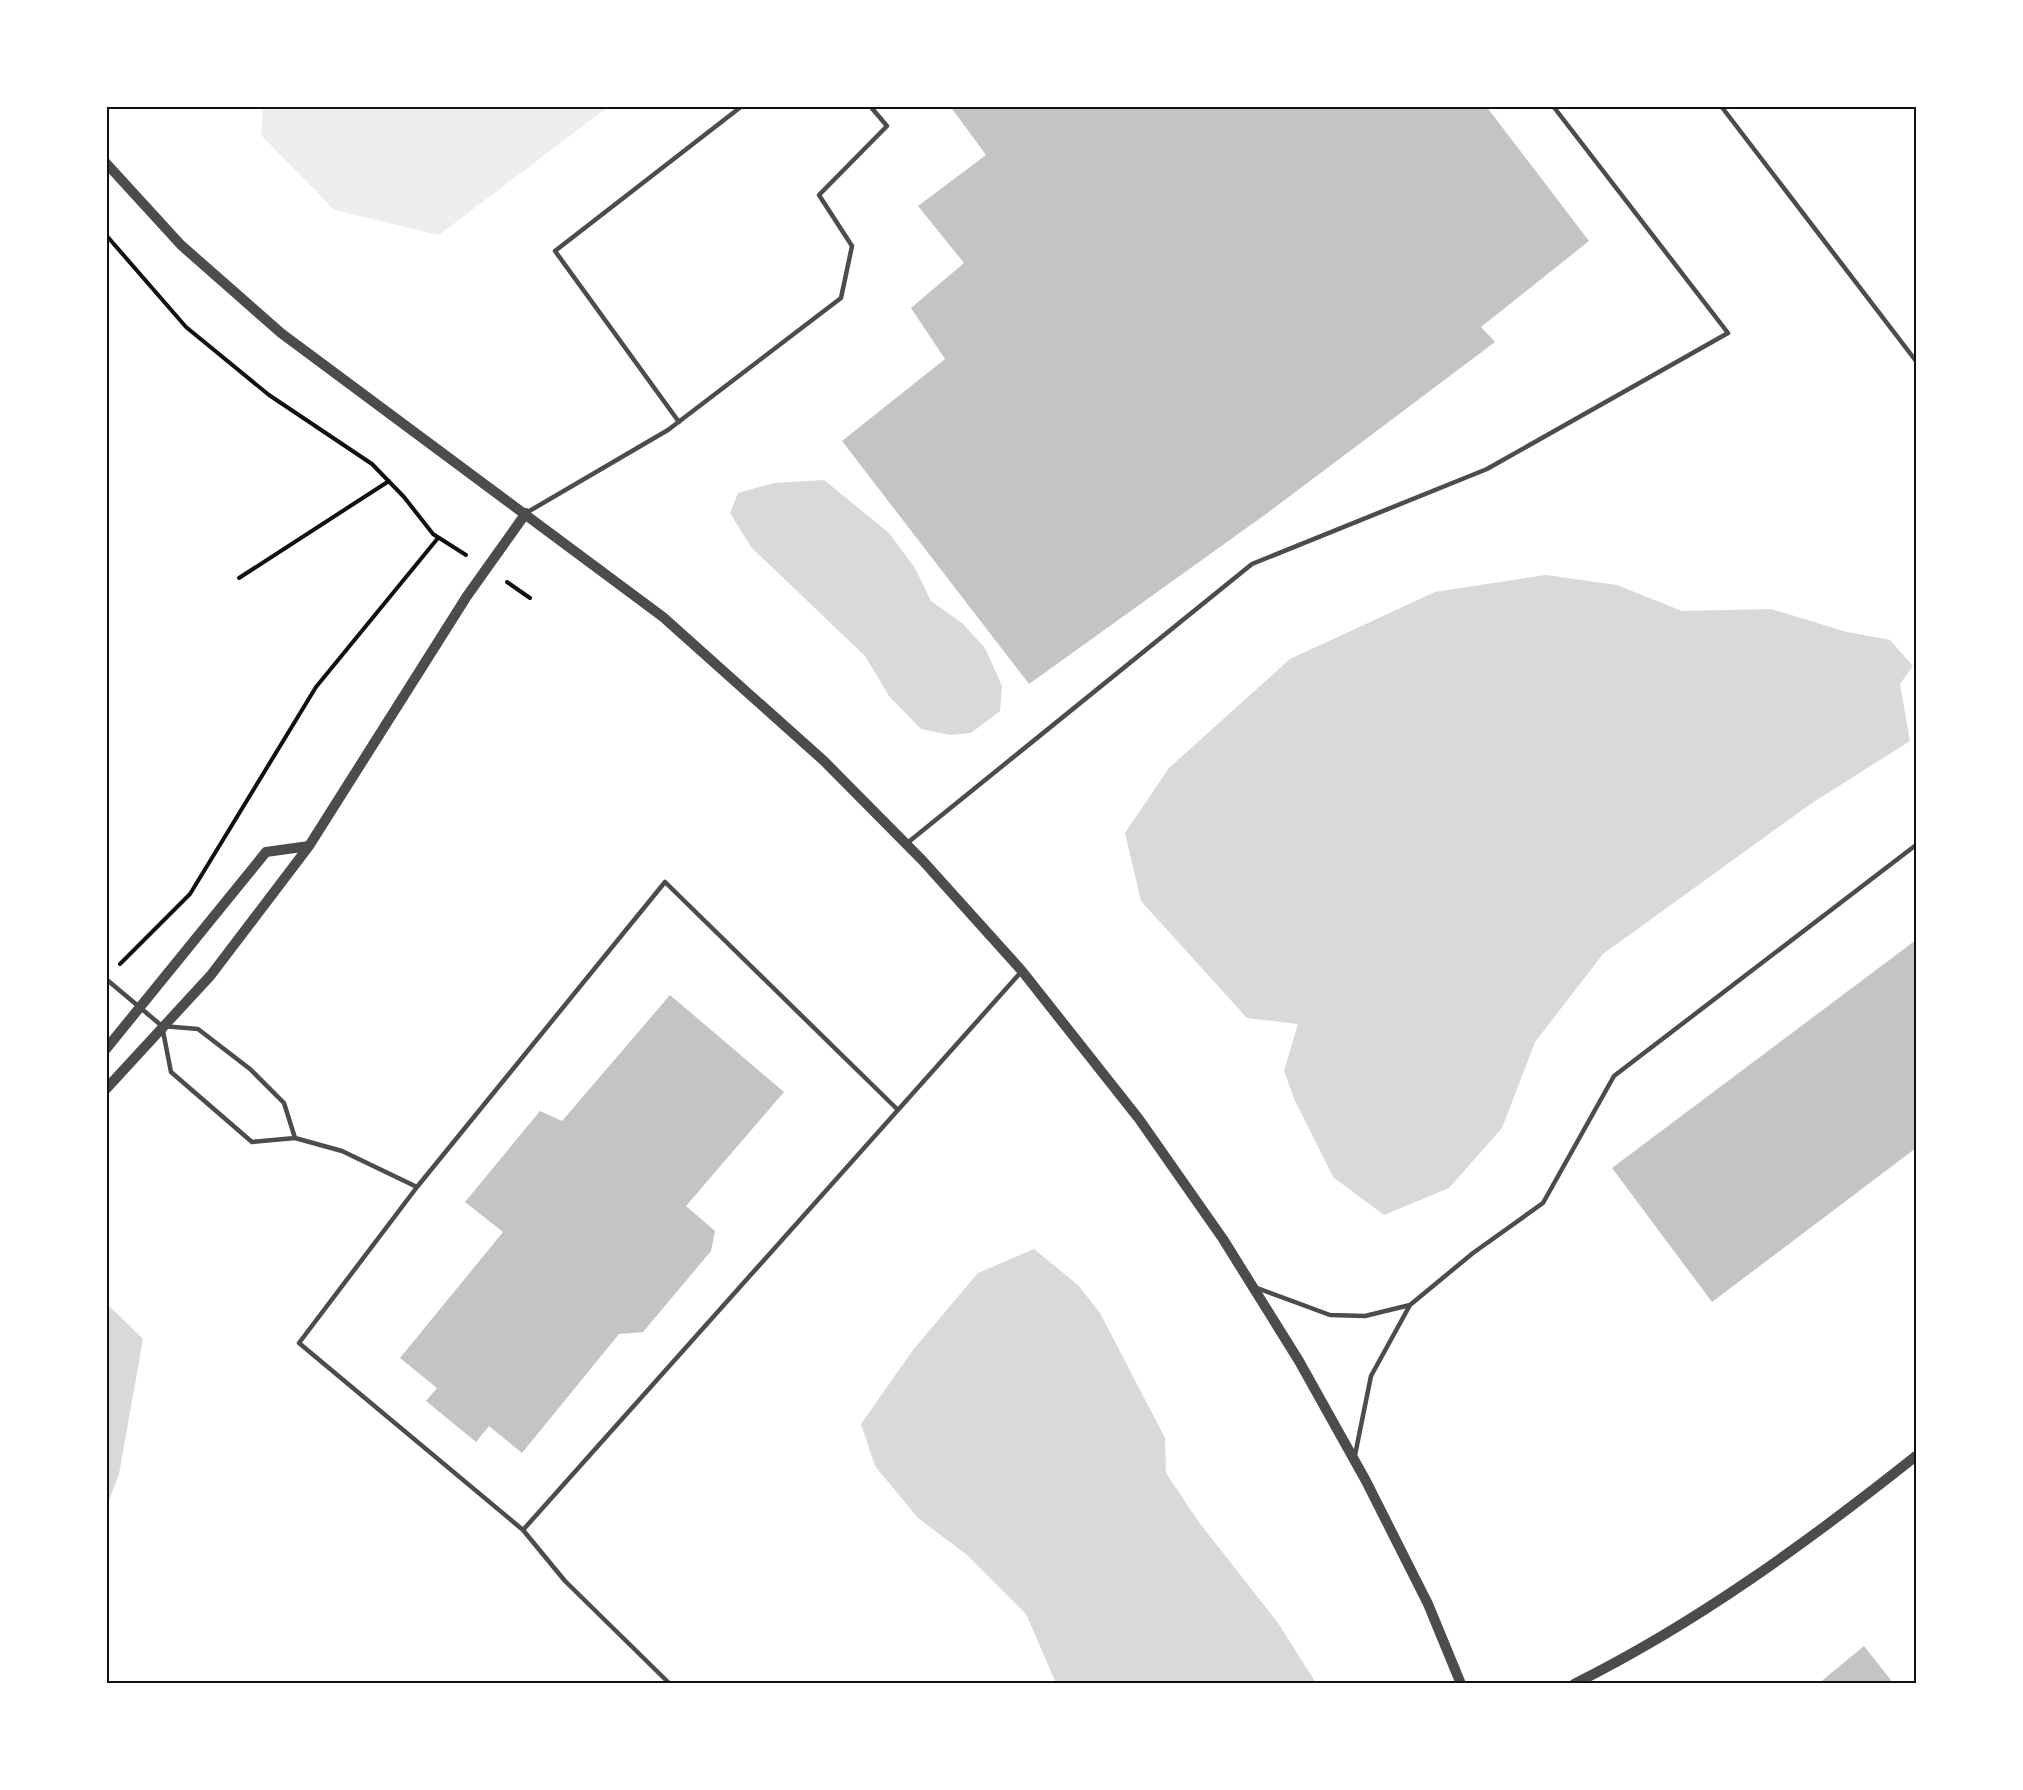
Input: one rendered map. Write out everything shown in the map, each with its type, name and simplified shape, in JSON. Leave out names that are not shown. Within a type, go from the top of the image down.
[{"type":"street","points":[[106,163],[181,245],[281,333],[526,513],[663,618],[824,761],[906,844],[1022,971],[1139,1119],[1253,1286],[1299,1361],[1354,1459],[1428,1604],[1461,1683]]},
{"type":"street","points":[[106,1089],[211,975],[309,846],[467,596],[526,513]]},
{"type":"street","points":[[106,1049],[266,852],[309,846]]},
{"type":"street","points":[[1574,1683],[1686,1620],[1808,1541],[1917,1456]]},
{"type":"lane","points":[[679,422],[555,251],[742,106]]},
{"type":"lane","points":[[526,513],[679,422],[841,298],[852,246],[819,195],[887,126],[870,106]]},
{"type":"lane","points":[[906,844],[1252,564],[1487,469],[1728,333],[1553,106]]},
{"type":"lane","points":[[1721,106],[1917,361]]},
{"type":"lane","points":[[1354,1459],[1371,1376],[1410,1305],[1473,1253],[1543,1203],[1614,1076],[1917,845]]},
{"type":"lane","points":[[670,1683],[565,1581],[523,1530],[299,1343],[417,1187],[665,882],[898,1110]]},
{"type":"lane","points":[[523,1530],[1022,971]]},
{"type":"lane","points":[[106,979],[141,1006],[162,1026],[171,1072],[252,1142],[295,1138],[342,1151],[417,1187]]},
{"type":"lane","points":[[162,1026],[198,1029],[250,1070],[284,1103],[295,1138]]},
{"type":"lane","points":[[1253,1286],[1330,1315],[1365,1316],[1410,1305]]},
{"type":"path","points":[[106,235],[186,327],[269,395],[372,464],[438,538],[447,545]]},
{"type":"path","points":[[239,579],[389,481]]},
{"type":"path","points":[[113,971],[190,894],[316,687],[438,538]]},
{"type":"shaded area","points":[[263,106],[608,107],[439,235],[334,210],[261,135]]},
{"type":"shaded area","points":[[824,480],[889,533],[915,568],[931,601],[962,623],[985,648],[1002,686],[1000,711],[971,733],[951,735],[921,729],[889,696],[865,656],[751,547],[730,513],[738,493],[774,483]]},
{"type":"shaded area","points":[[1546,575],[1617,585],[1682,611],[1771,609],[1847,632],[1890,640],[1913,666],[1900,684],[1910,741],[1812,803],[1603,954],[1535,1042],[1502,1128],[1449,1188],[1384,1215],[1333,1177],[1295,1101],[1284,1071],[1298,1024],[1247,1018],[1141,901],[1125,833],[1169,768],[1290,659],[1435,592]]},
{"type":"shaded area","points":[[1034,1249],[1078,1285],[1100,1313],[1165,1438],[1166,1473],[1198,1521],[1278,1623],[1316,1683],[1056,1683],[1026,1614],[967,1555],[918,1518],[875,1466],[861,1424],[913,1350],[978,1273]]},
{"type":"shaded area","points":[[106,1303],[143,1339],[119,1474],[107,1506]]},
{"type":"building","points":[[950,106],[1486,106],[1589,241],[1481,327],[1495,342],[1266,514],[1029,684],[842,441],[945,359],[911,308],[964,263],[918,206],[986,155]]},
{"type":"building","points":[[1916,940],[1916,1148],[1712,1302],[1612,1168]]},
{"type":"building","points":[[670,995],[784,1092],[686,1206],[715,1231],[711,1251],[643,1332],[619,1334],[522,1453],[489,1426],[476,1442],[426,1401],[437,1388],[400,1358],[503,1232],[465,1202],[540,1111],[562,1121]]},
{"type":"building","points":[[1864,1646],[1894,1684],[1818,1684]]}]
